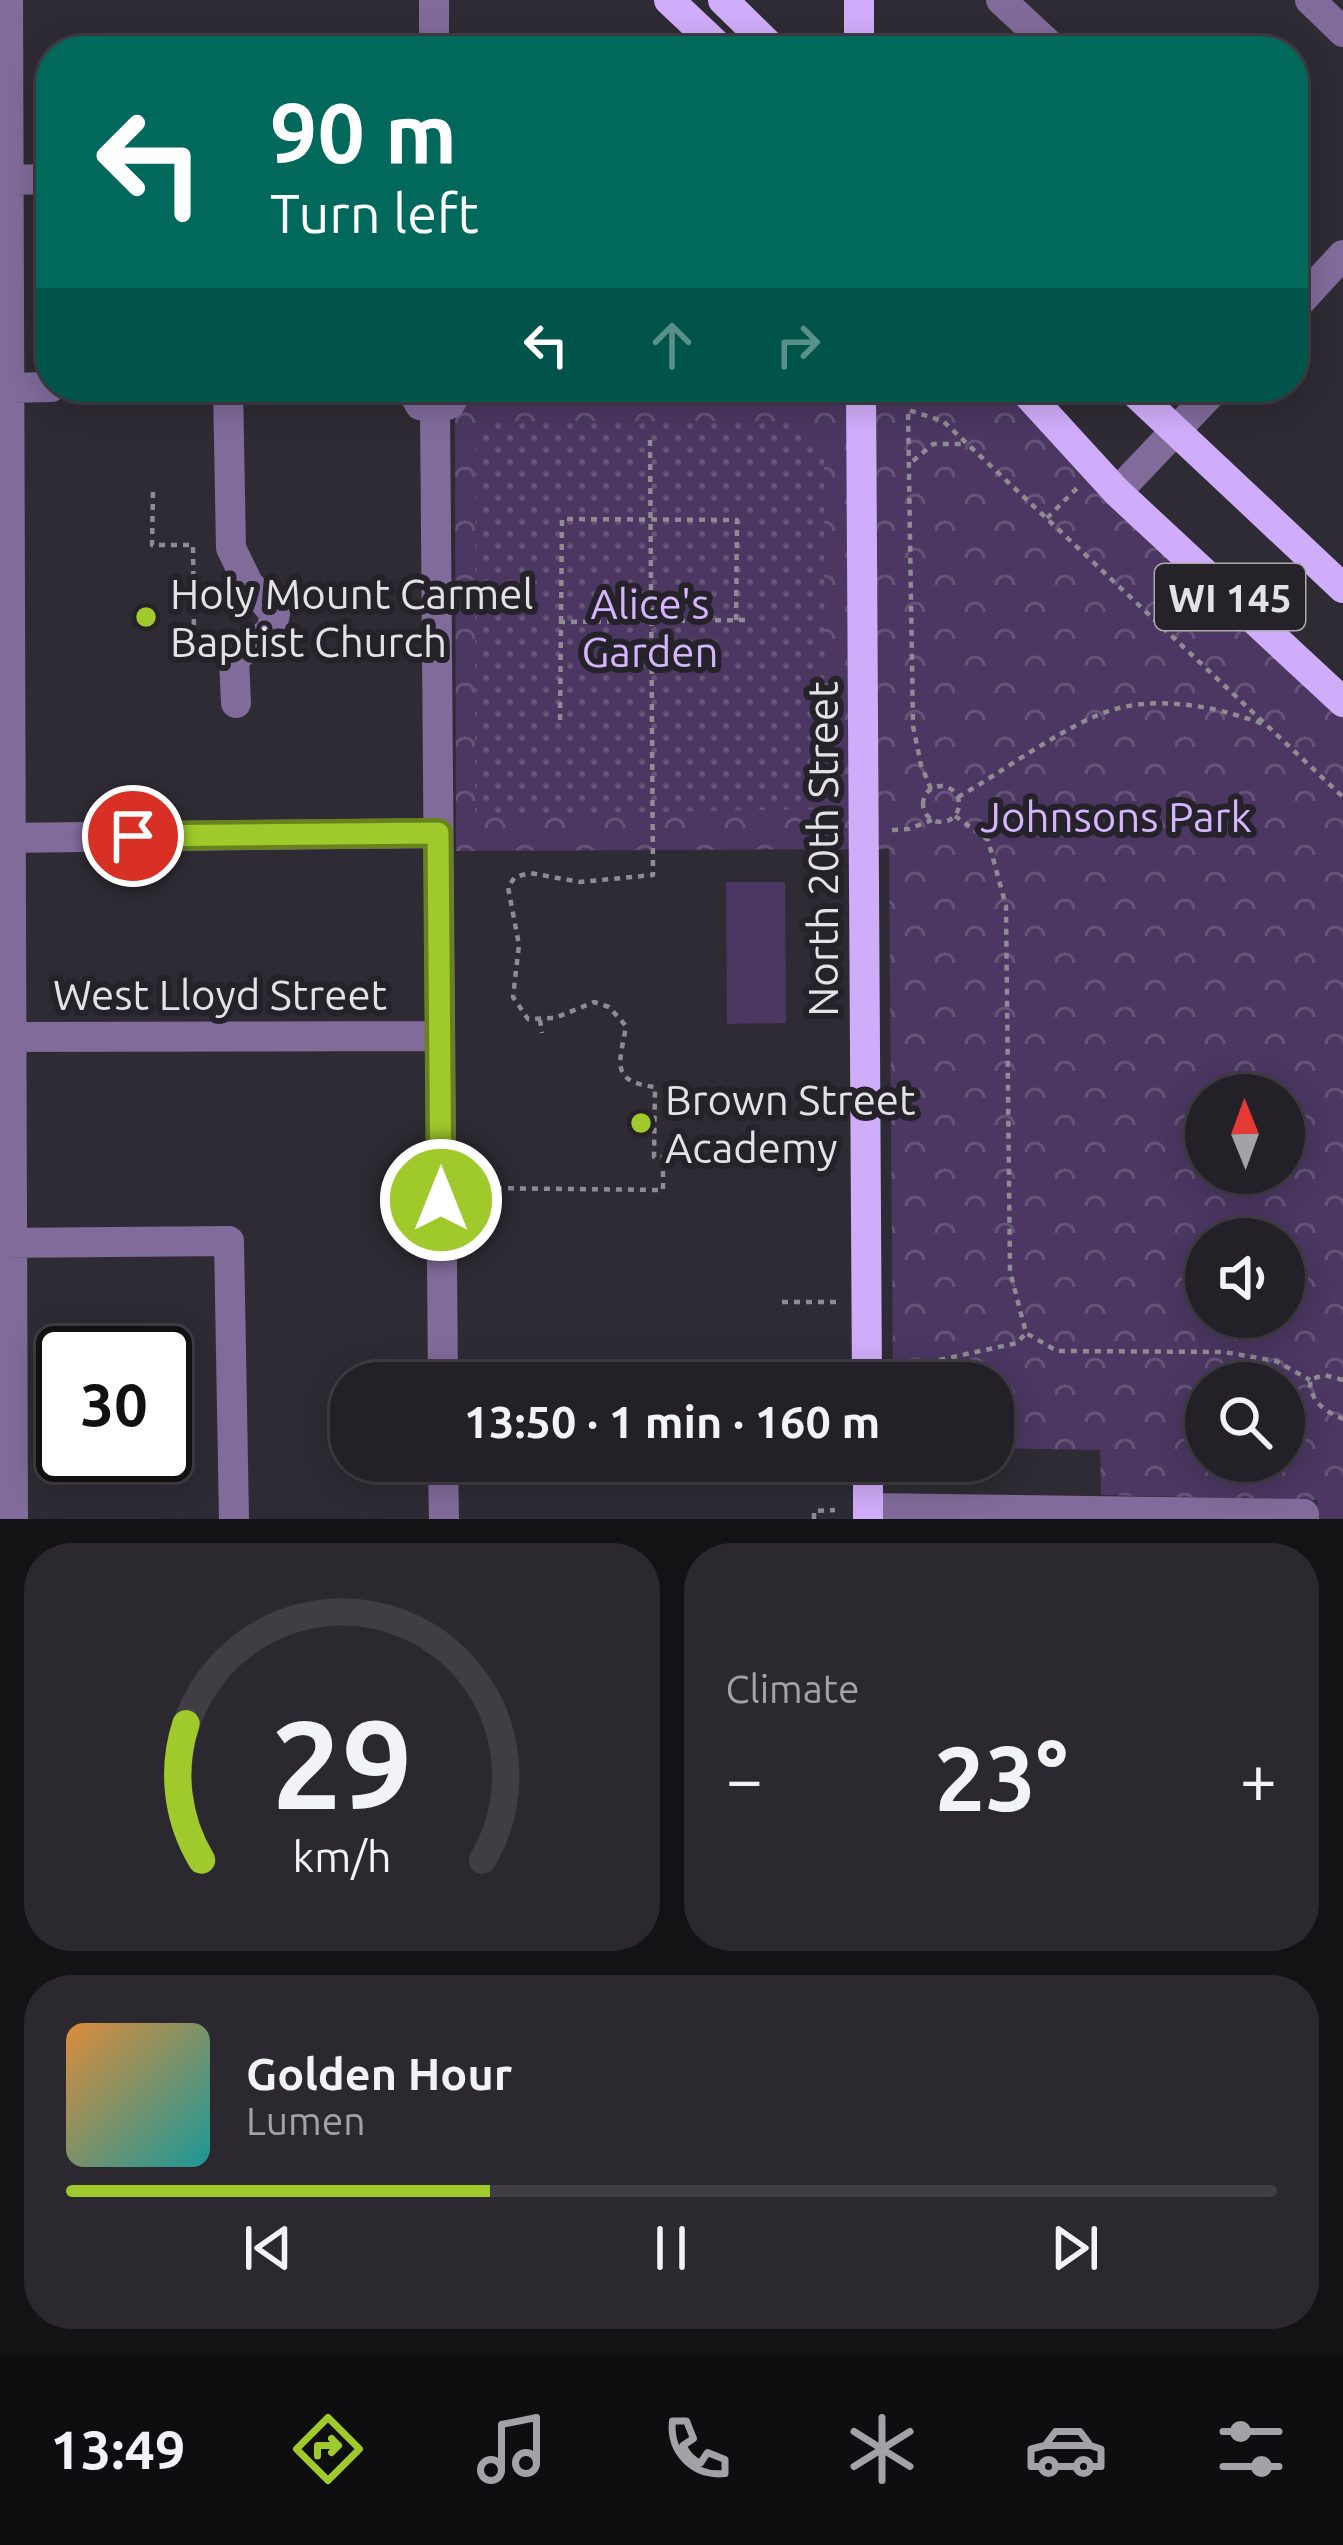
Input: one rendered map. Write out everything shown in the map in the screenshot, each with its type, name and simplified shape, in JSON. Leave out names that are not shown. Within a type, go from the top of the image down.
[{"type":"main road","points":[[669,0],[707,36]]},
{"type":"main road","points":[[723,0],[760,36]]},
{"type":"main road","points":[[859,0],[859,36]]},
{"type":"main road","name":"North 20th Street","points":[[861,402],[867,1362]]},
{"type":"main road","name":"WI 145","points":[[1035,402],[1117,492],[1343,702]]},
{"type":"main road","name":"WI 145","points":[[1144,402],[1338,574]]},
{"type":"main road","points":[[868,1482],[868,1513]]},
{"type":"street","points":[[8,0],[4,180],[6,1243],[14,1519]]},
{"type":"street","points":[[1001,0],[1040,36]]},
{"type":"street","points":[[1310,0],[1343,32]]},
{"type":"street","points":[[4,180],[36,179]]},
{"type":"street","points":[[1308,275],[1343,256]]},
{"type":"street","points":[[4,388],[36,387]]},
{"type":"street","points":[[228,402],[231,548],[248,583],[274,614],[271,632],[235,658],[236,703]]},
{"type":"street","points":[[419,402],[435,409],[451,402]]},
{"type":"street","points":[[1117,492],[1202,402]]},
{"type":"street","points":[[435,409],[442,1362]]},
{"type":"street","points":[[5,838],[438,833]]},
{"type":"street","name":"West Lloyd Street","points":[[6,1036],[440,1036]]},
{"type":"street","points":[[6,1243],[229,1241],[234,1519]]},
{"type":"street","points":[[443,1482],[444,1519]]},
{"type":"street","points":[[868,1513],[1304,1516]]},
{"type":"path","points":[[932,820],[923,805],[931,789],[913,726],[908,410],[944,422],[1343,797]]},
{"type":"path","points":[[650,440],[653,875],[580,882],[530,873],[515,877],[508,887],[519,946],[513,997],[528,1019],[540,1020],[594,1002],[619,1015],[626,1026],[621,1075],[632,1084],[655,1087],[654,1157],[765,1159]]},
{"type":"path","points":[[910,464],[933,444],[966,444]]},
{"type":"path","points":[[1047,518],[1078,488],[1068,476]]},
{"type":"path","points":[[153,492],[152,545],[194,545],[194,637],[178,654]]},
{"type":"path","points":[[560,720],[562,519],[737,520],[736,620]]},
{"type":"path","points":[[561,622],[746,620]]},
{"type":"path","points":[[958,796],[1112,710],[1186,705],[1228,711],[1268,725]]},
{"type":"path","points":[[931,789],[943,786],[958,796]]},
{"type":"path","points":[[955,816],[958,796]]},
{"type":"path","points":[[886,830],[909,829],[932,820],[944,822],[955,816]]},
{"type":"path","points":[[955,816],[988,839],[1006,906],[1010,1271],[1026,1333],[1057,1351],[1224,1352],[1276,1360],[1310,1380],[1343,1376]]},
{"type":"path","points":[[540,1020],[542,1034]]},
{"type":"path","points":[[469,1208],[482,1207],[481,1188],[663,1190],[663,1157]]},
{"type":"path","points":[[782,1302],[836,1302]]},
{"type":"path","points":[[930,1362],[1017,1343],[1026,1333]]},
{"type":"path","points":[[1310,1380],[1310,1391],[1323,1410],[1343,1419]]},
{"type":"path","points":[[814,1519],[814,1511],[835,1510]]},
{"type":"green space","name":"Johnsons Park","points":[[1014,402],[1343,714],[1343,1519],[1317,1519],[1317,1500],[1101,1495],[1100,1450],[1014,1448],[1014,1362],[893,1362],[889,849],[456,851],[455,420],[461,405]]},
{"type":"green space","name":"Alice's Garden","points":[[498,421],[798,421],[824,446],[825,809],[475,815],[476,444]]},
{"type":"green space","points":[[726,882],[785,882],[786,1023],[727,1024]]},
{"type":"place","name":"Holy Mount Carmel Baptist Church","points":[[146,617]]},
{"type":"place","name":"Brown Street Academy","points":[[641,1123]]},
{"type":"route","points":[[133,836],[438,833],[441,1200]]}]
